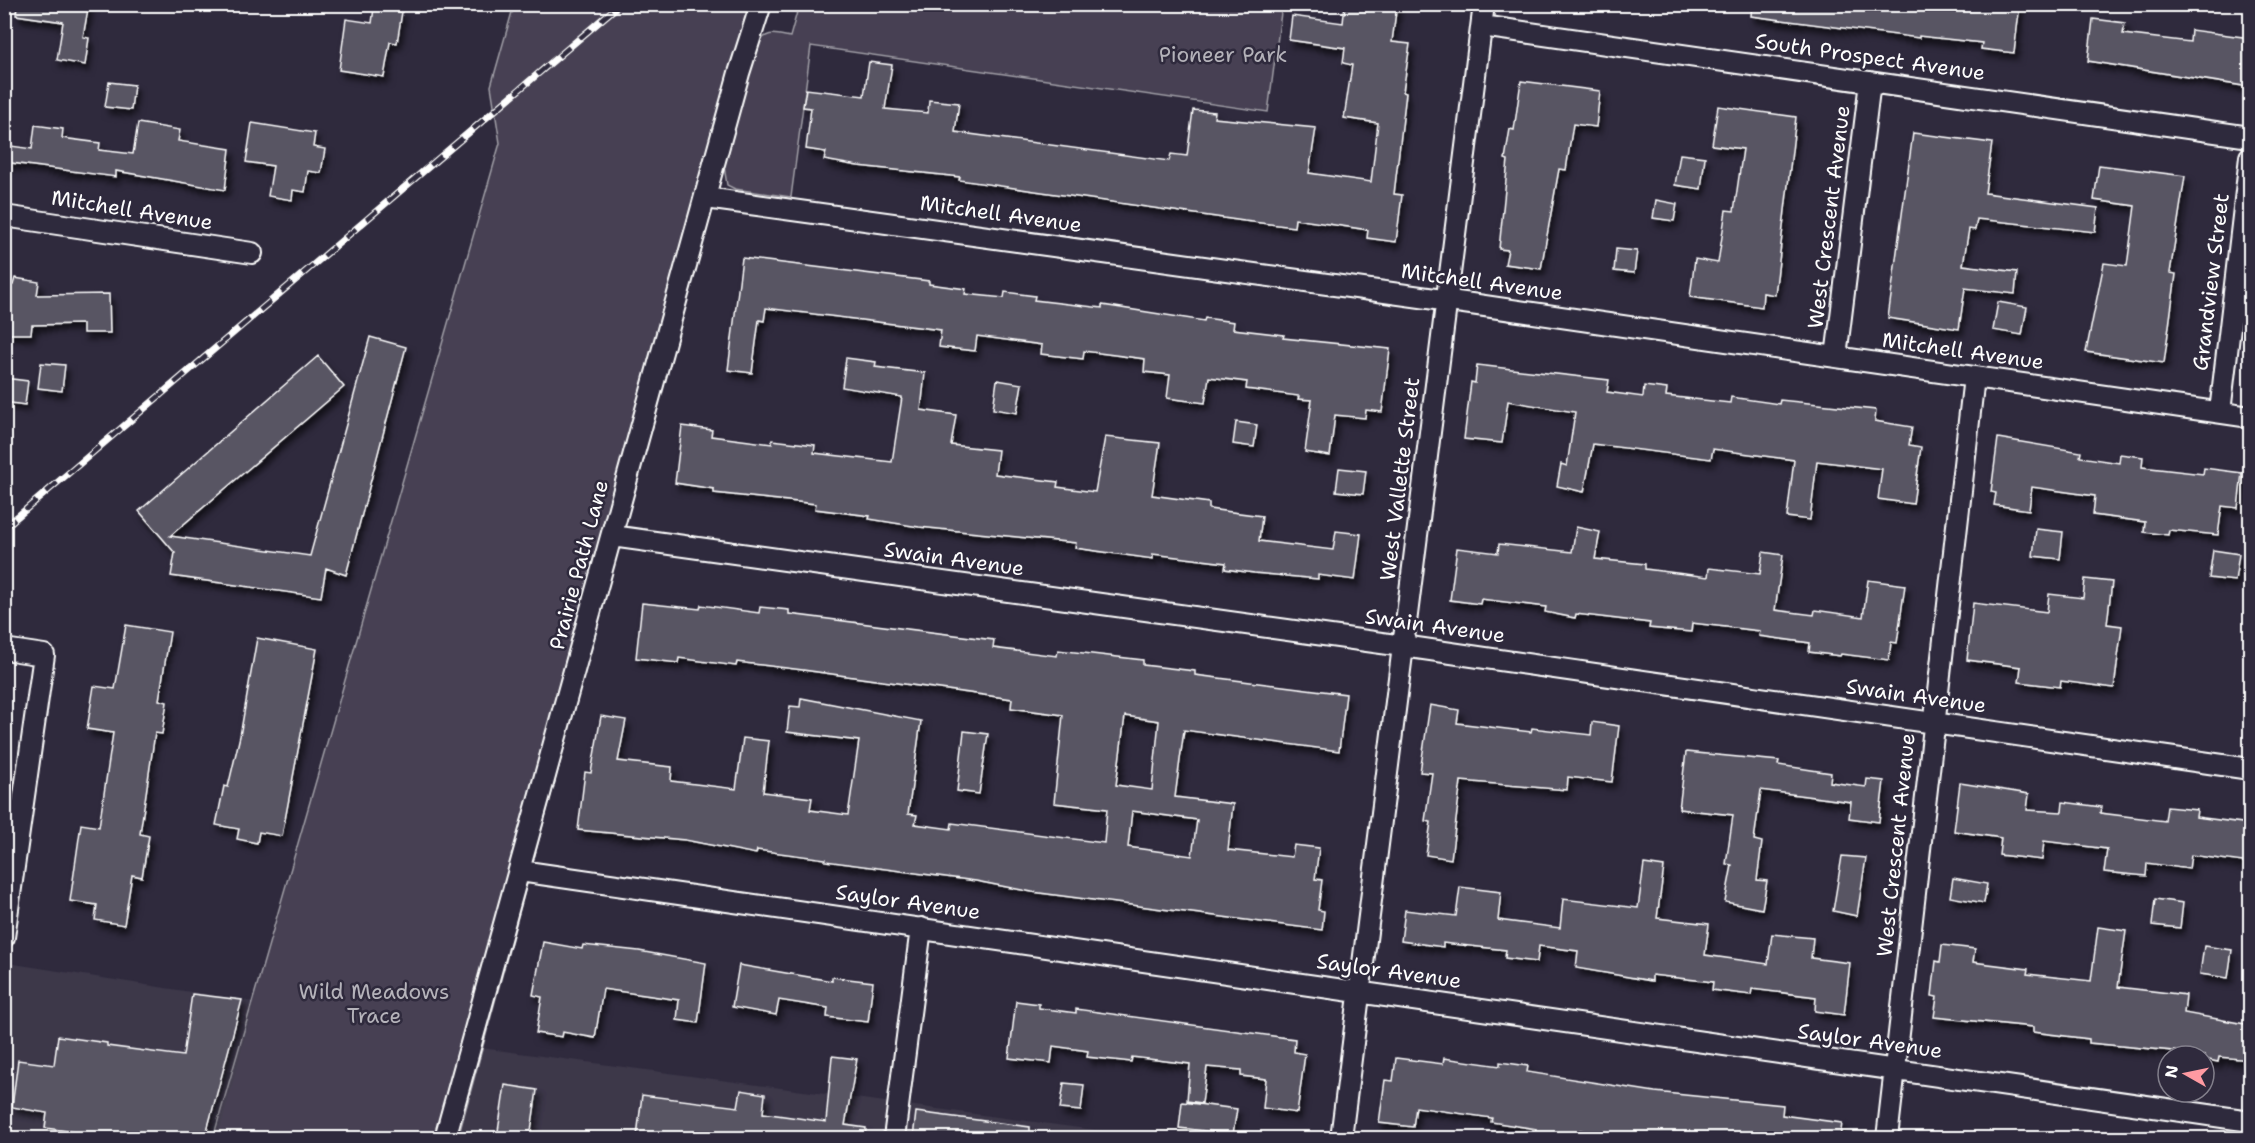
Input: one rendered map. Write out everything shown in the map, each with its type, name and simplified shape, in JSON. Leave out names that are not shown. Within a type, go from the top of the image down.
[{"type":"street","name":"Prairie Path Lane","points":[[445,1138],[739,74],[761,4]]},
{"type":"street","name":"West Vallette Street","points":[[1341,1138],[1484,4]]},
{"type":"street","name":"South Prospect Avenue","points":[[1482,26],[2250,137]]},
{"type":"street","name":"West Crescent Avenue","points":[[1836,357],[1870,82]]},
{"type":"street","name":"Grandview Street","points":[[2220,412],[2250,157]]},
{"type":"street","name":"Mitchell Avenue","points":[[706,198],[1447,300],[2250,417]]},
{"type":"street","name":"Mitchell Avenue","points":[[4,216],[252,253]]},
{"type":"street","name":"West Crescent Avenue","points":[[1887,1138],[1974,377]]},
{"type":"street","name":"Swain Avenue","points":[[612,536],[1403,646],[2250,769]]},
{"type":"street","points":[[4,649],[44,655],[4,937]]},
{"type":"street","name":"Saylor Avenue","points":[[520,872],[2250,1120]]},
{"type":"street","points":[[894,1138],[921,928]]},
{"type":"shaded area","points":[[8,963],[254,1002],[213,1138],[5,1137],[4,986]]},
{"type":"shaded area","points":[[482,1048],[1154,1138],[458,1138]]},
{"type":"green space","name":"Wild Meadows Trace","points":[[514,5],[758,5],[711,205],[458,1138],[213,1138],[500,143],[491,86]]},
{"type":"green space","name":"Pioneer Park","points":[[799,5],[1282,5],[1268,112],[811,46],[791,197],[735,189],[727,185],[724,166],[757,45],[768,35],[790,37]]},
{"type":"building","points":[[17,4],[89,4],[83,37],[89,38],[85,65],[57,60],[63,22],[16,15]]},
{"type":"building","points":[[1345,4],[1397,4],[1392,42],[1410,44],[1403,92],[1406,93],[1394,194],[1402,195],[1396,242],[1367,238],[1368,230],[1295,219],[1294,227],[1244,221],[959,180],[960,177],[858,166],[824,160],[826,152],[806,149],[811,108],[803,107],[806,89],[864,96],[869,62],[892,65],[885,109],[928,113],[929,100],[959,103],[955,132],[1169,161],[1171,154],[1187,156],[1193,110],[1215,112],[1214,118],[1316,128],[1309,173],[1371,182],[1378,123],[1344,118],[1352,65],[1343,63],[1345,48],[1289,40],[1292,16],[1343,23]]},
{"type":"building","points":[[1752,4],[2020,4],[2014,53],[1981,49],[1982,43],[1919,36],[1919,38],[1751,16]]},
{"type":"building","points":[[374,8],[402,12],[397,43],[390,42],[384,77],[339,70],[346,19],[372,23]]},
{"type":"building","points":[[2093,19],[2125,23],[2123,34],[2190,42],[2191,30],[2250,38],[2250,87],[2088,61]]},
{"type":"building","points":[[1521,81],[1600,91],[1596,127],[1573,124],[1566,170],[1559,169],[1541,269],[1505,264],[1508,250],[1499,249],[1508,160],[1505,159],[1510,129],[1514,130]]},
{"type":"building","points":[[109,82],[134,85],[131,110],[105,107]]},
{"type":"building","points":[[1718,106],[1796,117],[1775,295],[1763,293],[1762,307],[1690,297],[1695,259],[1718,263],[1726,210],[1734,211],[1743,149],[1712,145]]},
{"type":"building","points":[[138,123],[180,130],[178,141],[230,149],[225,190],[116,171],[116,177],[4,162],[4,145],[32,149],[35,125],[63,129],[62,138],[100,143],[99,150],[133,154]]},
{"type":"building","points":[[252,123],[315,133],[313,147],[325,149],[321,173],[308,171],[305,192],[293,190],[292,200],[268,196],[273,166],[246,162]]},
{"type":"building","points":[[1913,133],[1992,143],[1985,193],[2098,208],[2095,232],[1977,219],[1975,230],[1969,229],[1963,265],[2017,272],[2015,294],[1965,288],[1959,329],[1888,318]]},
{"type":"building","points":[[1680,154],[1705,157],[1701,189],[1675,185]]},
{"type":"building","points":[[2099,165],[2185,176],[2170,273],[2176,274],[2164,363],[2086,352],[2104,263],[2127,266],[2135,206],[2094,200]]},
{"type":"building","points":[[1656,200],[1677,204],[1674,221],[1653,218]]},
{"type":"building","points":[[1616,249],[1637,251],[1634,273],[1614,271]]},
{"type":"building","points":[[742,258],[929,281],[929,284],[966,289],[965,294],[1004,298],[1005,292],[1035,296],[1034,300],[1102,308],[1102,305],[1204,321],[1205,318],[1234,322],[1233,329],[1284,335],[1283,338],[1390,349],[1382,412],[1366,410],[1365,418],[1335,415],[1330,456],[1305,452],[1312,400],[1298,399],[1299,396],[1246,389],[1247,382],[1209,377],[1205,403],[1167,398],[1170,375],[1144,372],[1145,359],[1084,351],[1083,359],[1041,354],[1042,345],[977,336],[975,351],[939,347],[941,330],[766,308],[764,321],[759,320],[752,373],[728,370]]},
{"type":"building","points":[[15,278],[39,282],[37,295],[109,294],[110,333],[83,333],[83,324],[32,325],[31,334],[4,334],[4,284],[13,285]]},
{"type":"building","points":[[1998,302],[2027,307],[2022,335],[1993,330]]},
{"type":"building","points":[[370,337],[406,347],[346,575],[326,568],[321,597],[171,576],[175,553],[139,511],[318,356],[344,387],[170,536],[310,556]]},
{"type":"building","points":[[846,358],[876,362],[875,367],[925,373],[921,410],[956,415],[951,445],[998,450],[995,474],[1058,482],[1057,487],[1095,492],[1105,437],[1160,443],[1152,495],[1209,503],[1209,509],[1262,516],[1259,541],[1333,550],[1336,531],[1361,534],[1355,580],[1318,575],[1318,579],[1254,573],[1225,569],[1226,563],[1153,554],[1153,559],[1075,548],[1076,543],[919,527],[869,519],[870,516],[815,509],[816,504],[714,493],[714,489],[675,483],[682,426],[712,430],[711,436],[772,444],[772,440],[815,445],[814,453],[892,462],[902,397],[842,387]]},
{"type":"building","points":[[41,363],[65,365],[62,391],[38,388]]},
{"type":"building","points":[[1477,365],[1609,380],[1607,392],[1643,397],[1644,386],[1667,389],[1666,396],[1730,403],[1731,397],[1779,404],[1780,400],[1876,410],[1875,421],[1912,427],[1909,445],[1921,447],[1913,504],[1878,499],[1882,469],[1817,461],[1810,520],[1787,517],[1794,460],[1713,449],[1711,459],[1593,444],[1584,492],[1557,486],[1561,464],[1567,466],[1575,412],[1508,401],[1502,443],[1464,439],[1471,382],[1475,383]]},
{"type":"building","points":[[4,378],[28,381],[25,405],[4,402]]},
{"type":"building","points":[[997,380],[1022,384],[1017,413],[993,409]]},
{"type":"building","points":[[1236,422],[1257,425],[1254,447],[1233,444]]},
{"type":"building","points":[[1998,438],[2081,452],[2080,457],[2119,463],[2120,454],[2143,457],[2142,467],[2203,474],[2204,468],[2242,473],[2238,508],[2222,506],[2218,535],[2169,530],[2168,535],[2144,532],[2145,522],[2093,515],[2095,496],[2032,487],[2029,510],[1994,505],[1996,493],[1991,492]]},
{"type":"building","points":[[1339,468],[1366,471],[1363,494],[1336,491]]},
{"type":"building","points":[[1576,527],[1600,532],[1595,559],[1645,564],[1645,569],[1708,577],[1709,568],[1760,574],[1763,552],[1783,555],[1775,610],[1814,615],[1815,610],[1863,617],[1868,580],[1905,585],[1897,643],[1891,642],[1889,660],[1841,654],[1840,656],[1809,652],[1810,643],[1759,636],[1760,631],[1692,623],[1691,632],[1649,628],[1650,623],[1576,614],[1575,618],[1545,612],[1546,607],[1481,599],[1480,604],[1450,600],[1457,548],[1498,553],[1499,544],[1572,552]]},
{"type":"building","points":[[2036,529],[2063,532],[2060,559],[2033,556]]},
{"type":"building","points":[[2213,550],[2239,554],[2235,581],[2209,578]]},
{"type":"building","points":[[2085,579],[2112,582],[2107,624],[2122,626],[2114,688],[2061,681],[2060,687],[2019,682],[2021,667],[1967,660],[1973,603],[2047,612],[2049,594],[2083,598]]},
{"type":"building","points":[[642,603],[700,609],[701,605],[759,613],[760,607],[789,610],[789,614],[994,640],[993,648],[1057,656],[1058,650],[1143,660],[1143,665],[1195,671],[1195,675],[1346,694],[1339,751],[1184,730],[1175,797],[1233,804],[1228,850],[1292,857],[1294,845],[1319,848],[1315,879],[1322,880],[1318,910],[1324,911],[1322,930],[1032,892],[976,881],[825,861],[826,859],[757,850],[756,854],[685,840],[578,830],[585,772],[591,773],[601,716],[626,720],[618,761],[672,767],[671,781],[736,789],[743,738],[769,741],[763,792],[812,798],[810,810],[848,815],[859,741],[787,732],[790,706],[800,707],[801,698],[921,721],[908,814],[917,815],[915,824],[951,829],[952,823],[1104,843],[1107,809],[1054,803],[1063,715],[1011,708],[1012,699],[803,670],[737,662],[736,666],[679,658],[678,663],[636,658]],"holes":[[[1125,716],[1159,721],[1152,790],[1116,785]],[[1132,811],[1197,820],[1192,856],[1128,847]]]},
{"type":"building","points":[[126,625],[170,632],[159,700],[167,702],[162,734],[155,733],[140,834],[149,836],[142,877],[132,875],[124,925],[95,920],[97,905],[70,901],[81,824],[99,827],[113,733],[87,729],[94,686],[115,689]]},
{"type":"building","points":[[257,638],[317,649],[282,836],[259,832],[257,843],[237,839],[239,829],[216,825],[224,786],[228,787],[240,736]]},
{"type":"building","points":[[1430,705],[1459,710],[1457,723],[1531,732],[1532,728],[1591,735],[1592,722],[1619,726],[1612,782],[1568,777],[1567,790],[1461,781],[1451,859],[1426,855],[1431,822],[1425,821],[1432,773],[1420,772]]},
{"type":"building","points":[[964,731],[988,734],[979,794],[957,791]]},
{"type":"building","points":[[1686,752],[1779,761],[1778,765],[1831,773],[1830,782],[1866,787],[1867,779],[1884,781],[1879,822],[1849,818],[1851,802],[1761,790],[1754,840],[1762,842],[1757,880],[1767,881],[1762,909],[1725,902],[1732,865],[1726,864],[1733,815],[1679,809]]},
{"type":"building","points":[[1960,783],[2029,794],[2027,810],[2062,812],[2063,802],[2101,807],[2100,813],[2165,821],[2167,807],[2197,810],[2196,817],[2250,824],[2250,863],[2191,855],[2189,869],[2147,863],[2146,876],[2104,872],[2107,849],[2044,841],[2042,860],[1999,855],[2001,838],[1954,831]]},
{"type":"building","points":[[1842,856],[1866,858],[1857,916],[1833,911]]},
{"type":"building","points":[[1644,864],[1664,867],[1657,918],[1709,924],[1705,955],[1768,964],[1772,934],[1813,938],[1811,958],[1850,963],[1844,1015],[1815,1011],[1816,997],[1752,989],[1751,995],[1712,990],[1713,982],[1652,975],[1652,981],[1576,968],[1578,951],[1539,946],[1537,962],[1505,958],[1506,950],[1443,943],[1443,947],[1401,941],[1405,910],[1456,916],[1460,887],[1501,892],[1498,920],[1560,928],[1563,899],[1638,908]]},
{"type":"building","points":[[1953,878],[1987,884],[1984,903],[1950,897]]},
{"type":"building","points":[[2155,899],[2183,903],[2180,928],[2152,925]]},
{"type":"building","points":[[2098,927],[2126,931],[2118,987],[2186,995],[2184,1013],[2250,1025],[2250,1060],[2219,1057],[2218,1062],[2216,1062],[2216,1044],[2156,1044],[2156,1049],[2089,1043],[2089,1039],[2033,1032],[2033,1027],[1934,1017],[1937,997],[1932,996],[1936,961],[1940,962],[1942,945],[1975,949],[1973,962],[2028,969],[2027,974],[2091,981]]},
{"type":"building","points":[[543,942],[582,949],[583,945],[639,951],[706,963],[698,1023],[677,1020],[679,1000],[603,989],[595,1038],[563,1032],[562,1037],[536,1033],[542,997],[533,995]]},
{"type":"building","points":[[2204,946],[2232,950],[2228,978],[2200,974]]},
{"type":"building","points":[[739,965],[832,981],[832,977],[873,982],[868,1022],[827,1017],[828,1008],[779,1000],[776,1015],[732,1007]]},
{"type":"building","points":[[192,994],[242,1000],[205,1138],[120,1138],[45,1128],[47,1113],[12,1107],[18,1060],[54,1065],[58,1036],[107,1043],[107,1046],[183,1056]]},
{"type":"building","points":[[1016,1001],[1039,1004],[1039,1008],[1076,1013],[1076,1009],[1295,1039],[1294,1052],[1305,1054],[1297,1113],[1263,1108],[1266,1079],[1241,1076],[1241,1070],[1207,1067],[1202,1103],[1187,1101],[1190,1064],[1132,1057],[1131,1062],[1087,1057],[1088,1051],[1053,1046],[1051,1063],[1009,1058]]},
{"type":"building","points":[[832,1056],[857,1059],[845,1125],[866,1128],[865,1138],[658,1138],[637,1136],[642,1095],[738,1107],[741,1090],[765,1094],[763,1113],[826,1122]]},
{"type":"building","points":[[1396,1058],[1443,1064],[1444,1058],[1500,1066],[1500,1062],[1528,1066],[1527,1072],[1655,1092],[1783,1105],[1782,1115],[1842,1123],[1840,1138],[1628,1138],[1580,1130],[1579,1138],[1535,1138],[1536,1129],[1491,1122],[1492,1118],[1416,1107],[1413,1127],[1379,1123],[1385,1080],[1393,1081]]},
{"type":"building","points":[[1064,1083],[1084,1085],[1081,1111],[1060,1109]]},
{"type":"building","points":[[505,1085],[537,1090],[530,1138],[497,1138]]},
{"type":"building","points":[[1182,1102],[1237,1109],[1233,1134],[1179,1128]]},
{"type":"building","points":[[916,1112],[1030,1127],[1030,1138],[913,1138]]},
{"type":"railway","points":[[4,528],[620,4]]}]
